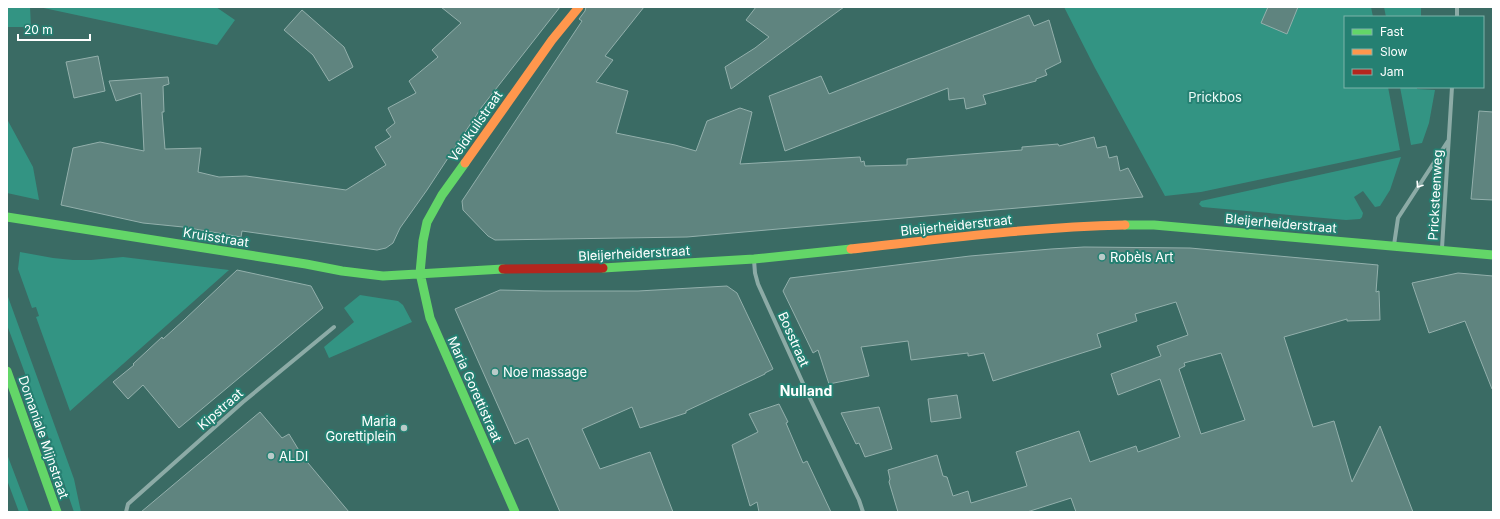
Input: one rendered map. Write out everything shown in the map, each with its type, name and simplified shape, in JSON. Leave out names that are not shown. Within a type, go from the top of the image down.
[{"type":"street","name":"Veldkuilstraat","points":[[420,273],[422,241],[427,222],[442,195],[552,40],[579,7]]},
{"type":"street","name":"Pricksteenweg","points":[[1442,250],[1452,88]]},
{"type":"street","name":"Pricksteenweg","points":[[1394,246],[1398,218],[1448,141]]},
{"type":"street","name":"Kruisstraat","points":[[7,217],[365,274],[384,276],[420,273]]},
{"type":"street","name":"Bleijerheiderstraat","points":[[420,273],[488,269],[603,268],[754,259],[1014,231],[1094,226],[1154,225],[1493,255]]},
{"type":"street","name":"Bosstraat","points":[[754,259],[755,273],[758,284],[806,390],[859,500],[863,512]]},
{"type":"street","name":"Maria Gorettistraat","points":[[420,273],[430,318],[515,512]]},
{"type":"street","name":"Kipstraat","points":[[126,512],[128,504],[244,402],[334,327]]},
{"type":"street","name":"Domaniale Mijnstraat","points":[[7,371],[57,512]]},
{"type":"green space","points":[[7,7],[30,7],[31,27],[7,27]]},
{"type":"green space","points":[[39,7],[216,7],[235,20],[217,45]]},
{"type":"green space","name":"Prickbos","points":[[1064,7],[1371,7],[1373,16],[1344,16],[1344,88],[1388,88],[1400,150],[1201,192],[1165,196],[1095,68]]},
{"type":"green space","points":[[1384,7],[1421,7],[1421,16],[1386,16]]},
{"type":"green space","points":[[1400,88],[1435,90],[1429,123],[1422,143],[1411,145]]},
{"type":"green space","points":[[7,119],[33,167],[39,200],[7,193]]},
{"type":"green space","points":[[1401,157],[1390,190],[1380,206],[1375,207],[1363,191],[1354,197],[1363,213],[1360,219],[1346,220],[1202,207],[1199,204],[1201,201]]},
{"type":"green space","points":[[20,252],[73,260],[123,257],[229,270],[70,411],[36,317],[39,316],[36,307],[32,308],[18,269]]},
{"type":"green space","points":[[7,294],[74,479],[81,512],[74,512],[42,419],[7,325]]},
{"type":"green space","points":[[360,295],[398,301],[403,305],[412,322],[329,358],[324,347],[354,322],[344,308]]},
{"type":"green space","points":[[7,454],[29,512],[19,512],[7,480]]},
{"type":"building","points":[[441,7],[560,7],[481,108],[400,228],[393,243],[386,248],[377,250],[242,231],[241,237],[183,227],[143,223],[61,205],[73,148],[100,142],[144,151],[141,93],[116,101],[109,81],[168,77],[169,84],[163,86],[164,112],[162,112],[165,149],[201,148],[198,172],[219,177],[246,176],[346,190],[386,165],[375,147],[391,137],[386,130],[395,123],[388,108],[416,93],[409,81],[438,57],[432,50],[461,23]]},
{"type":"building","points":[[586,7],[644,7],[605,56],[613,60],[596,82],[628,91],[616,133],[675,145],[696,151],[707,121],[740,108],[752,112],[740,164],[860,157],[861,162],[864,161],[865,166],[907,165],[907,159],[1022,150],[1022,147],[1058,144],[1059,146],[1094,137],[1097,148],[1106,146],[1109,158],[1117,156],[1120,171],[1128,168],[1143,197],[687,237],[495,240],[488,236],[463,210],[462,201],[582,21],[579,19]]},
{"type":"building","points":[[756,7],[844,7],[731,89],[725,67],[755,48],[769,37],[746,20]]},
{"type":"building","points":[[1268,7],[1298,7],[1287,34],[1261,23]]},
{"type":"building","points":[[302,10],[344,47],[353,67],[329,81],[313,55],[284,30]]},
{"type":"building","points":[[1029,15],[1034,26],[1049,20],[1061,62],[1045,70],[1047,75],[1036,79],[1036,81],[983,95],[986,104],[966,109],[964,98],[949,100],[948,88],[785,151],[769,96],[821,76],[829,94]]},
{"type":"building","points":[[98,56],[105,91],[74,98],[66,62]]},
{"type":"building","points":[[1479,111],[1493,112],[1493,200],[1471,199]]},
{"type":"building","points":[[1084,247],[1190,248],[1378,265],[1376,292],[1379,291],[1380,320],[1347,321],[1347,319],[1284,337],[1313,427],[1334,421],[1352,482],[1380,426],[1413,512],[1076,512],[1071,498],[1027,512],[898,512],[889,482],[890,479],[888,470],[937,455],[943,476],[947,477],[953,496],[968,491],[971,503],[1027,486],[1016,452],[1079,431],[1090,462],[1136,446],[1138,452],[1180,437],[1160,379],[1118,395],[1111,374],[1161,356],[1157,346],[1188,335],[1176,302],[1135,314],[1137,321],[1097,334],[1101,347],[993,381],[984,353],[968,356],[968,353],[911,360],[908,341],[861,347],[869,376],[829,384],[818,350],[813,353],[783,291],[790,278],[970,256]],"holes":[[[1221,353],[1245,420],[1201,434],[1179,369],[1185,366],[1184,363]]]},
{"type":"building","points":[[237,270],[311,286],[323,308],[179,428],[143,385],[128,399],[113,382],[134,365],[133,364],[162,337],[163,339]]},
{"type":"building","points":[[1458,273],[1493,276],[1493,389],[1465,321],[1429,333],[1412,283]]},
{"type":"building","points":[[727,286],[737,293],[773,369],[686,411],[686,413],[640,428],[632,407],[582,429],[600,469],[650,452],[673,512],[560,512],[528,438],[515,444],[455,309],[500,290],[638,291]]},
{"type":"building","points":[[957,395],[961,418],[931,422],[928,399]]},
{"type":"building","points":[[779,404],[788,422],[786,423],[803,463],[807,461],[831,512],[759,512],[757,502],[750,506],[732,445],[758,432],[749,414]]},
{"type":"building","points":[[879,407],[892,449],[865,457],[859,443],[856,444],[841,413]]},
{"type":"building","points":[[260,412],[282,438],[289,434],[303,457],[349,512],[141,512]]},
{"type":"traffic: fast","points":[[465,163],[442,195],[427,222],[423,241],[420,273],[430,318],[515,512]]},
{"type":"traffic: fast","points":[[7,217],[342,271],[383,276],[503,269]]},
{"type":"traffic: fast","points":[[1125,225],[1154,225],[1493,255]]},
{"type":"traffic: fast","points":[[603,268],[754,259],[851,249]]},
{"type":"traffic: fast","points":[[7,371],[57,512]]},
{"type":"traffic: slow","points":[[465,163],[552,40],[579,7]]},
{"type":"traffic: slow","points":[[851,249],[1056,228],[1125,225]]},
{"type":"traffic: jam","points":[[503,269],[603,268]]},
{"type":"place","name":"Robèls Art","points":[[1102,257]]},
{"type":"place","name":"Noe massage","points":[[495,372]]},
{"type":"place","name":"Maria Gorettiplein","points":[[404,428]]},
{"type":"place","name":"ALDI","points":[[271,456]]},
{"type":"district","name":"Nulland","points":[[806,390]]}]
